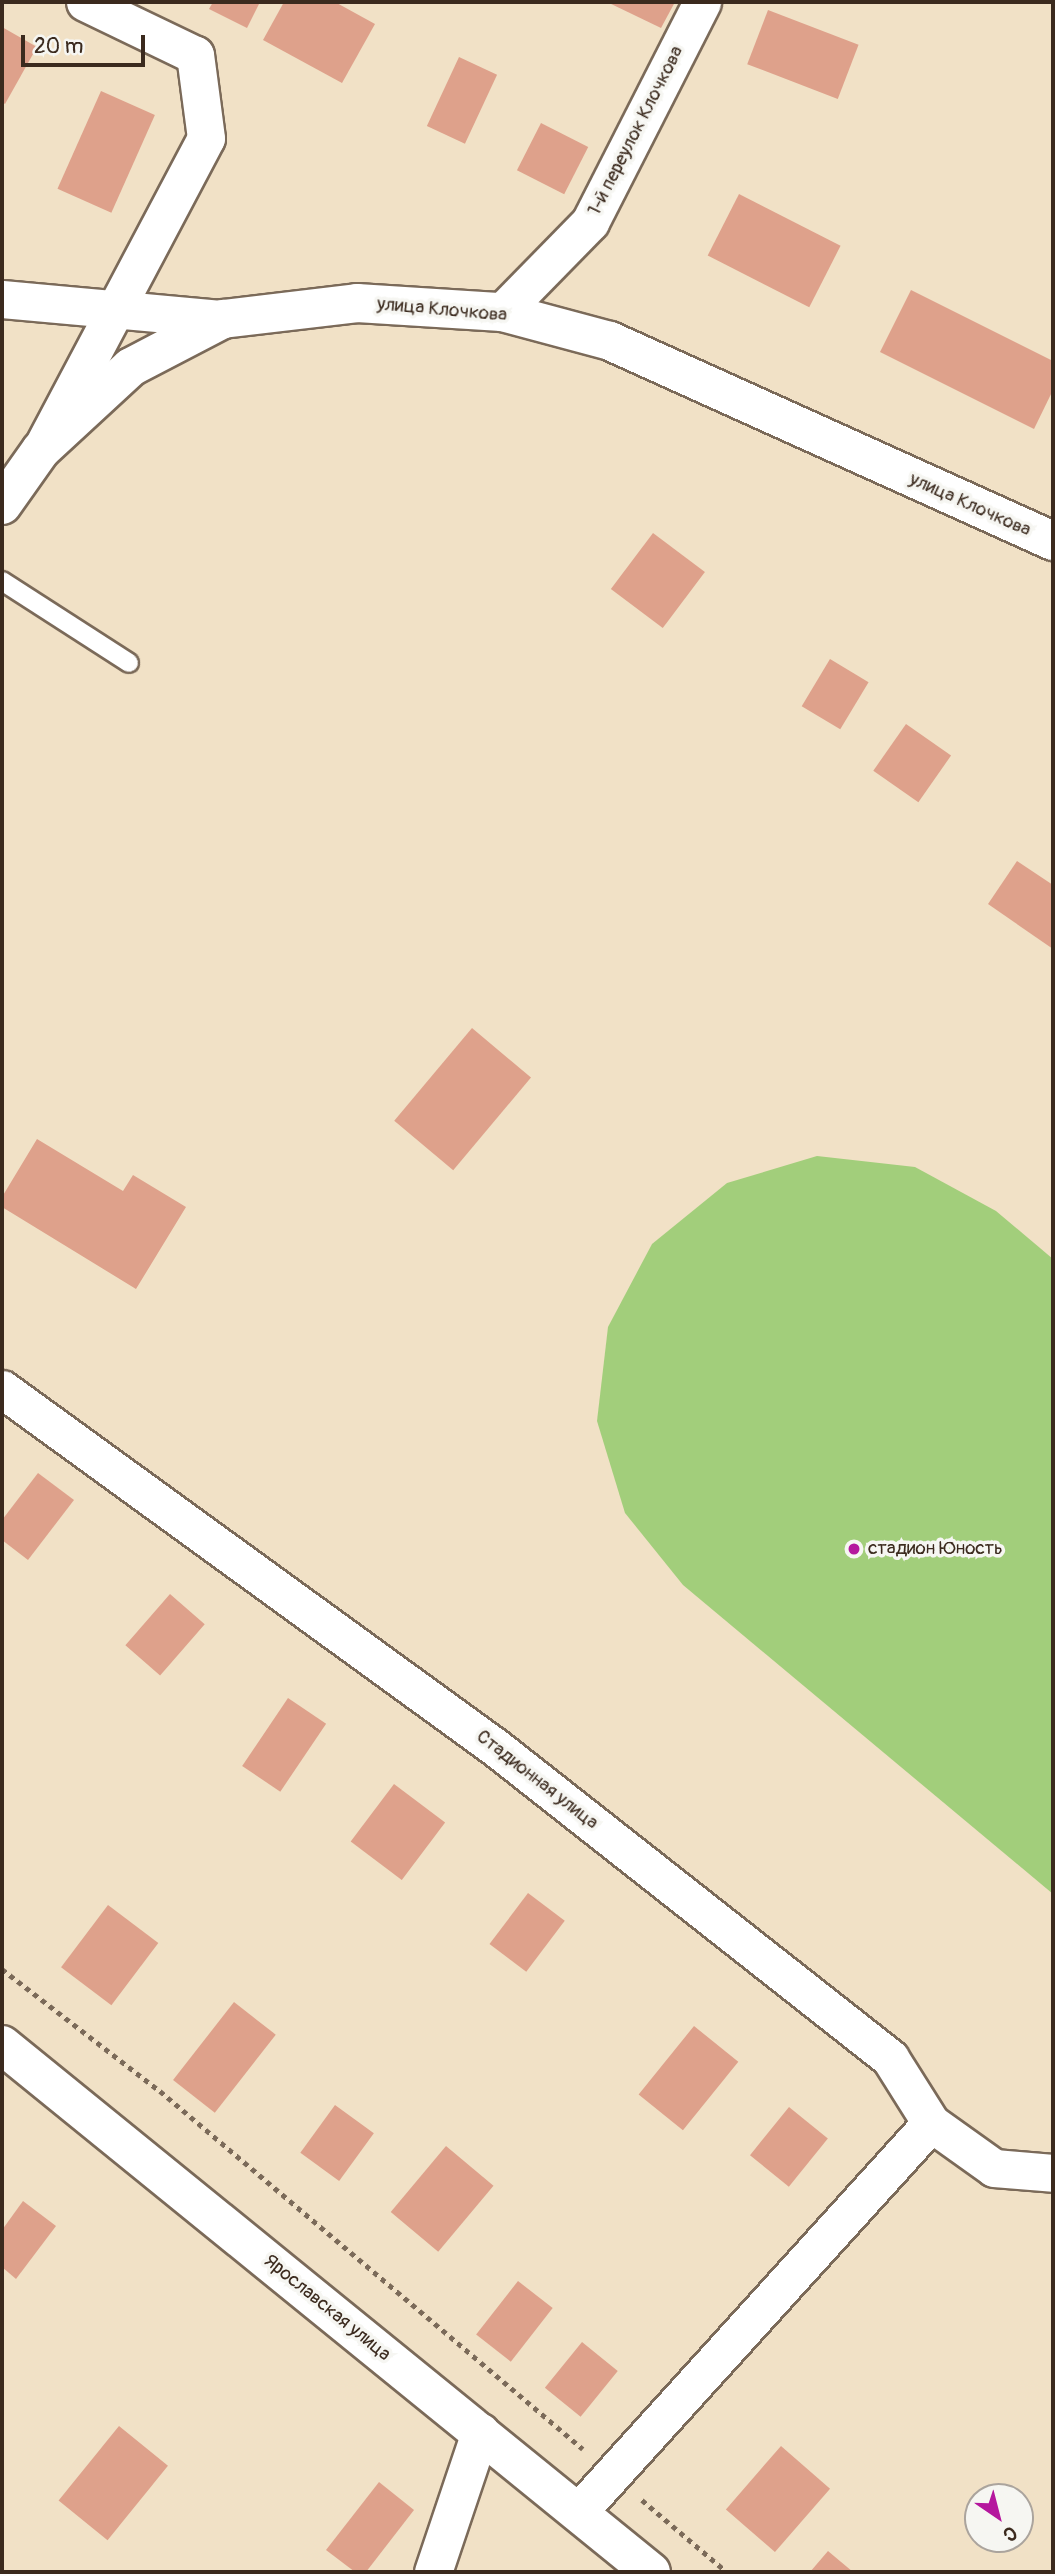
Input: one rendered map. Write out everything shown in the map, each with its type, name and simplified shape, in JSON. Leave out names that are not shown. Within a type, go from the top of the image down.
[{"type":"street","points":[[41,450],[112,310],[206,138],[195,55],[85,2]]},
{"type":"street","name":"1-й переулок Клочкова","points":[[502,312],[590,222],[702,2]]},
{"type":"street","points":[[2,299],[223,318]]},
{"type":"street","name":"улица Клочкова","points":[[2,505],[41,450],[131,367],[223,318],[357,303],[502,312],[610,341],[1053,541]]},
{"type":"street","name":"Стадионная улица","points":[[2,1389],[495,1746],[890,2058],[931,2123],[995,2168],[1053,2173]]},
{"type":"street","name":"Ярославская улица","points":[[2,2045],[481,2431],[651,2572]]},
{"type":"street","points":[[579,2511],[931,2123]]},
{"type":"street","points":[[433,2572],[481,2431]]},
{"type":"lane","points":[[2,581],[129,663]]},
{"type":"path","points":[[2,1969],[160,2091],[727,2572]]},
{"type":"green space","name":"стадион Юность","points":[[817,1156],[915,1167],[996,1211],[1053,1259],[1053,1894],[683,1585],[625,1513],[597,1421],[608,1327],[652,1244],[727,1183]]},
{"type":"building","points":[[213,2],[260,2],[247,28],[209,9]]},
{"type":"building","points":[[284,2],[335,2],[375,24],[342,83],[263,40]]},
{"type":"building","points":[[607,2],[675,2],[661,28]]},
{"type":"building","points":[[768,10],[859,45],[838,99],[747,64]]},
{"type":"building","points":[[2,27],[37,47],[5,104],[2,102]]},
{"type":"building","points":[[459,57],[497,75],[465,144],[427,126]]},
{"type":"building","points":[[101,91],[155,115],[111,213],[57,189]]},
{"type":"building","points":[[541,123],[588,147],[564,194],[517,170]]},
{"type":"building","points":[[739,194],[841,246],[809,307],[708,255]]},
{"type":"building","points":[[911,290],[1053,361],[1053,390],[1034,429],[880,352]]},
{"type":"building","points":[[653,533],[705,572],[663,628],[611,589]]},
{"type":"building","points":[[830,659],[869,682],[840,729],[802,706]]},
{"type":"building","points":[[906,724],[951,756],[918,802],[873,771]]},
{"type":"building","points":[[1017,861],[1053,885],[1053,949],[988,904]]},
{"type":"building","points":[[472,1028],[531,1077],[453,1170],[394,1121]]},
{"type":"building","points":[[37,1139],[123,1191],[133,1175],[186,1207],[136,1289],[2,1207],[2,1197]]},
{"type":"building","points":[[38,1473],[74,1500],[28,1560],[2,1540],[2,1520]]},
{"type":"building","points":[[170,1594],[205,1624],[160,1675],[125,1645]]},
{"type":"building","points":[[288,1698],[326,1724],[280,1792],[242,1766]]},
{"type":"building","points":[[394,1784],[445,1823],[402,1880],[351,1842]]},
{"type":"building","points":[[528,1893],[565,1921],[526,1972],[489,1944]]},
{"type":"building","points":[[108,1905],[158,1943],[111,2005],[61,1967]]},
{"type":"building","points":[[234,2002],[276,2035],[215,2113],[173,2080]]},
{"type":"building","points":[[694,2026],[738,2062],[683,2130],[639,2094]]},
{"type":"building","points":[[335,2105],[374,2133],[339,2181],[300,2153]]},
{"type":"building","points":[[789,2107],[828,2138],[789,2187],[750,2155]]},
{"type":"building","points":[[446,2146],[493,2186],[438,2252],[391,2212]]},
{"type":"building","points":[[23,2201],[56,2226],[16,2279],[2,2267],[2,2230]]},
{"type":"building","points":[[518,2281],[553,2308],[511,2362],[476,2335]]},
{"type":"building","points":[[582,2342],[618,2371],[581,2417],[545,2388]]},
{"type":"building","points":[[119,2426],[168,2466],[108,2540],[59,2501]]},
{"type":"building","points":[[781,2446],[830,2489],[775,2552],[726,2509]]},
{"type":"building","points":[[379,2482],[414,2510],[366,2572],[355,2572],[326,2550]]},
{"type":"building","points":[[828,2551],[853,2572],[810,2572]]},
{"type":"place","name":"стадион Юность","points":[[854,1549]]}]
